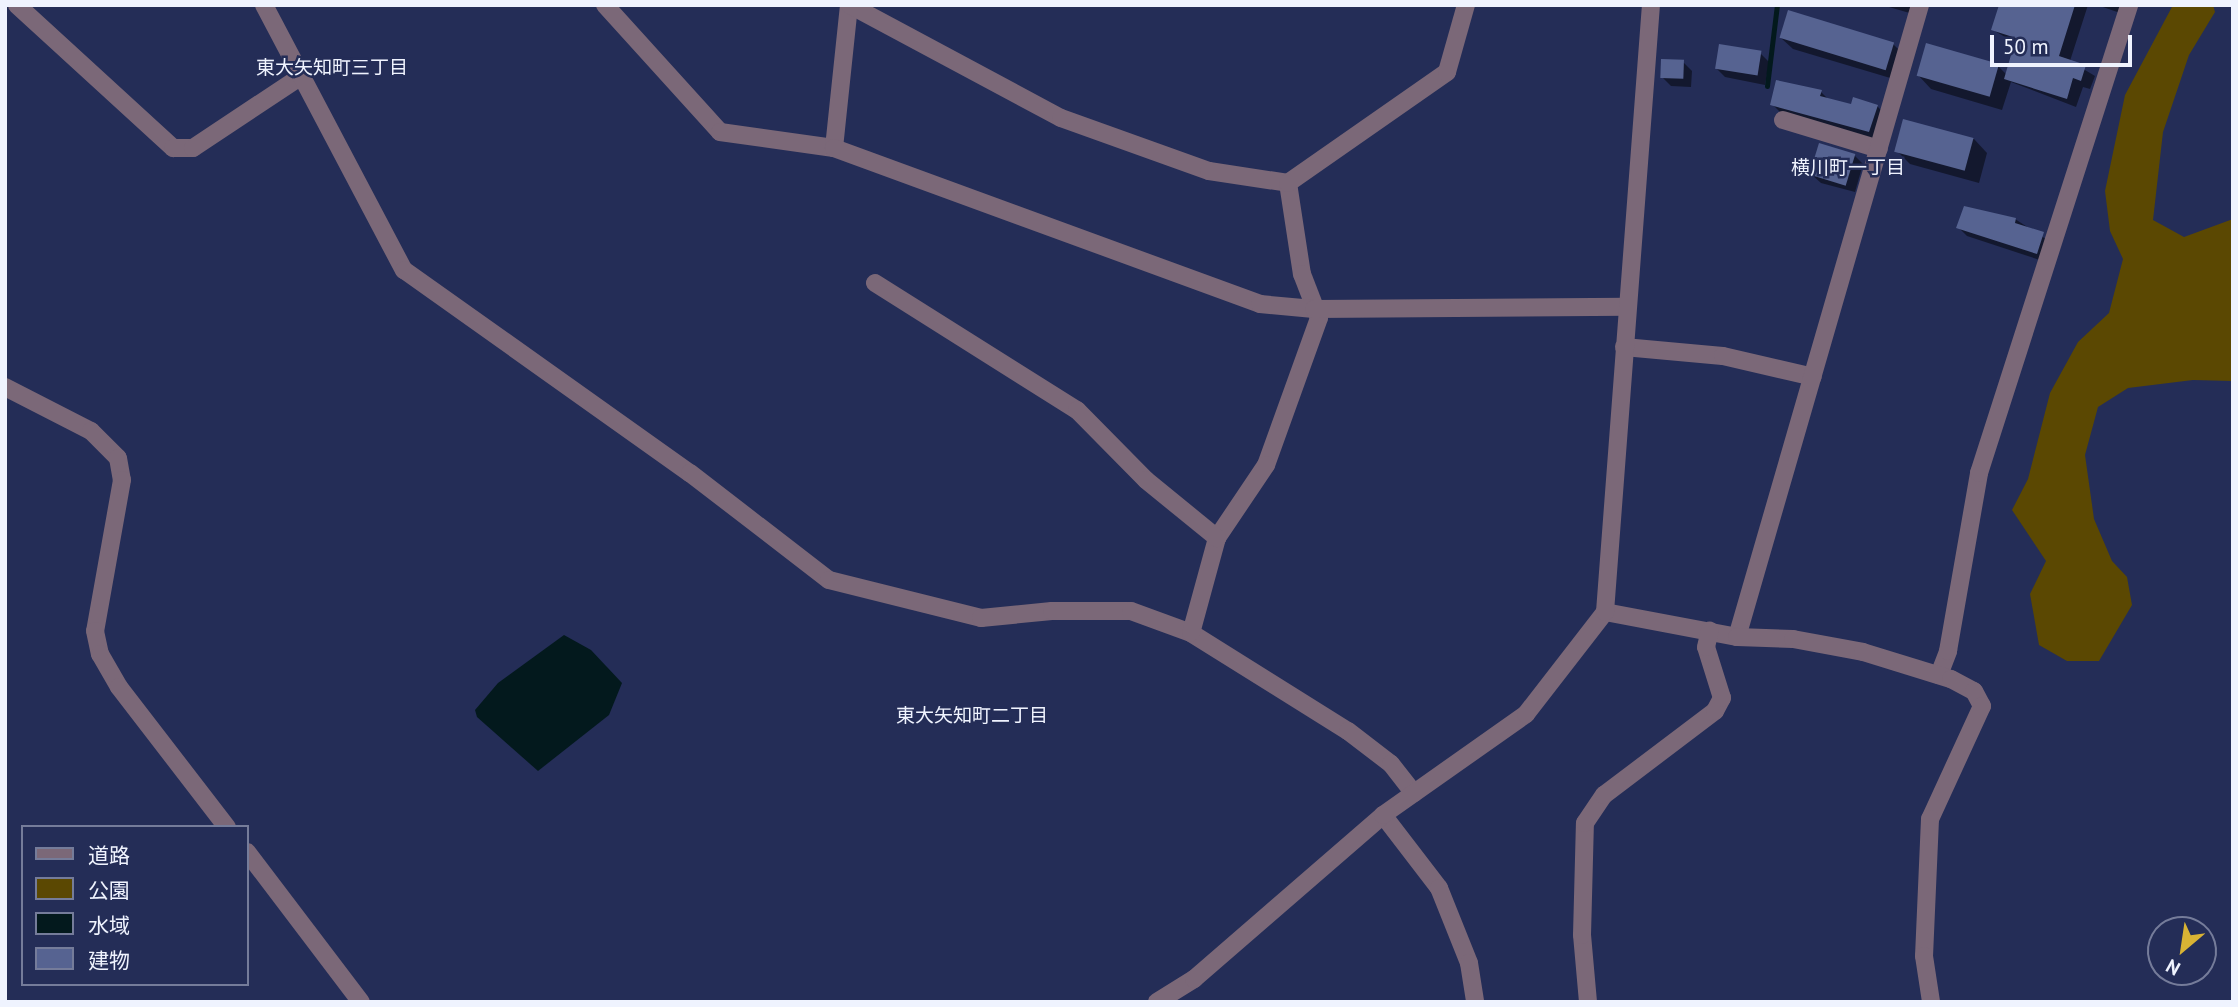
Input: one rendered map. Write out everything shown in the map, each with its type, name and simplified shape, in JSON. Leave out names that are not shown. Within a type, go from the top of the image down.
[{"type":"street","points":[[17,5],[173,148],[193,148],[300,77]]},
{"type":"street","points":[[264,5],[404,270],[681,466],[829,580],[981,618],[1052,611],[1131,611],[1191,634],[1375,750],[1414,793]]},
{"type":"street","points":[[605,5],[727,136],[834,148],[1247,300],[1314,309],[1626,307]]},
{"type":"street","points":[[834,148],[849,5],[1061,118],[1209,171],[1288,183],[1447,72],[1466,5]]},
{"type":"street","points":[[1157,1002],[1194,979],[1383,815],[1526,714],[1605,612],[1626,307],[1651,5]]},
{"type":"street","points":[[1737,637],[1920,5]]},
{"type":"street","points":[[1939,675],[1948,651],[1979,473],[2129,5]]},
{"type":"street","points":[[1783,121],[1879,149]]},
{"type":"street","points":[[1191,634],[1217,538],[1266,465],[1319,318],[1302,274],[1288,183]]},
{"type":"street","points":[[875,283],[1077,410],[1146,480],[1217,538]]},
{"type":"street","points":[[1624,347],[1723,356],[1813,377]]},
{"type":"street","points":[[5,387],[91,431],[118,458],[122,480],[95,631],[100,654],[119,687],[225,825]]},
{"type":"street","points":[[1605,612],[1737,637],[1793,639],[1863,652],[1939,675],[1974,691],[1982,706],[1930,819],[1924,956],[1931,1002]]},
{"type":"street","points":[[1588,1002],[1582,935],[1585,823],[1604,795],[1715,712],[1722,698],[1706,647],[1710,630]]},
{"type":"street","points":[[1383,815],[1439,888],[1469,963],[1475,1002]]},
{"type":"street","points":[[248,853],[361,1002]]},
{"type":"green space","points":[[2173,5],[2213,5],[2215,12],[2189,55],[2163,132],[2153,220],[2184,237],[2233,219],[2233,381],[2193,380],[2128,388],[2098,407],[2085,455],[2094,519],[2112,561],[2127,577],[2132,605],[2099,661],[2067,661],[2039,645],[2030,594],[2046,561],[2012,510],[2028,479],[2050,393],[2078,342],[2109,313],[2123,259],[2110,231],[2105,191],[2125,95]]},
{"type":"water","points":[[564,635],[591,650],[622,683],[609,715],[538,771],[477,717],[475,710],[498,683]]},
{"type":"building","points":[[1999,5],[2075,5],[2059,56],[2086,65],[2081,81],[2073,78],[2067,99],[2004,79],[2016,38],[1991,30]]},
{"type":"building","points":[[1788,10],[1894,42],[1886,70],[1780,38]]},
{"type":"building","points":[[1926,43],[1999,64],[1990,97],[1917,76]]},
{"type":"building","points":[[1719,44],[1761,51],[1758,75],[1715,69]]},
{"type":"building","points":[[1661,59],[1684,60],[1683,79],[1660,78]]},
{"type":"building","points":[[1776,80],[1822,90],[1820,96],[1851,104],[1853,97],[1878,105],[1869,132],[1770,105]]},
{"type":"building","points":[[1903,119],[1974,138],[1965,171],[1894,152]]},
{"type":"building","points":[[1819,143],[1855,154],[1846,186],[1809,175]]},
{"type":"building","points":[[1964,206],[2016,218],[2015,223],[2044,232],[2037,254],[1956,228]]},
{"type":"waterway","points":[[1767,86],[1777,5]]},
{"type":"district","name":"東大矢知町三丁目","points":[[332,68]]},
{"type":"district","name":"横川町一丁目","points":[[1848,168]]},
{"type":"district","name":"東大矢知町二丁目","points":[[972,716]]}]
